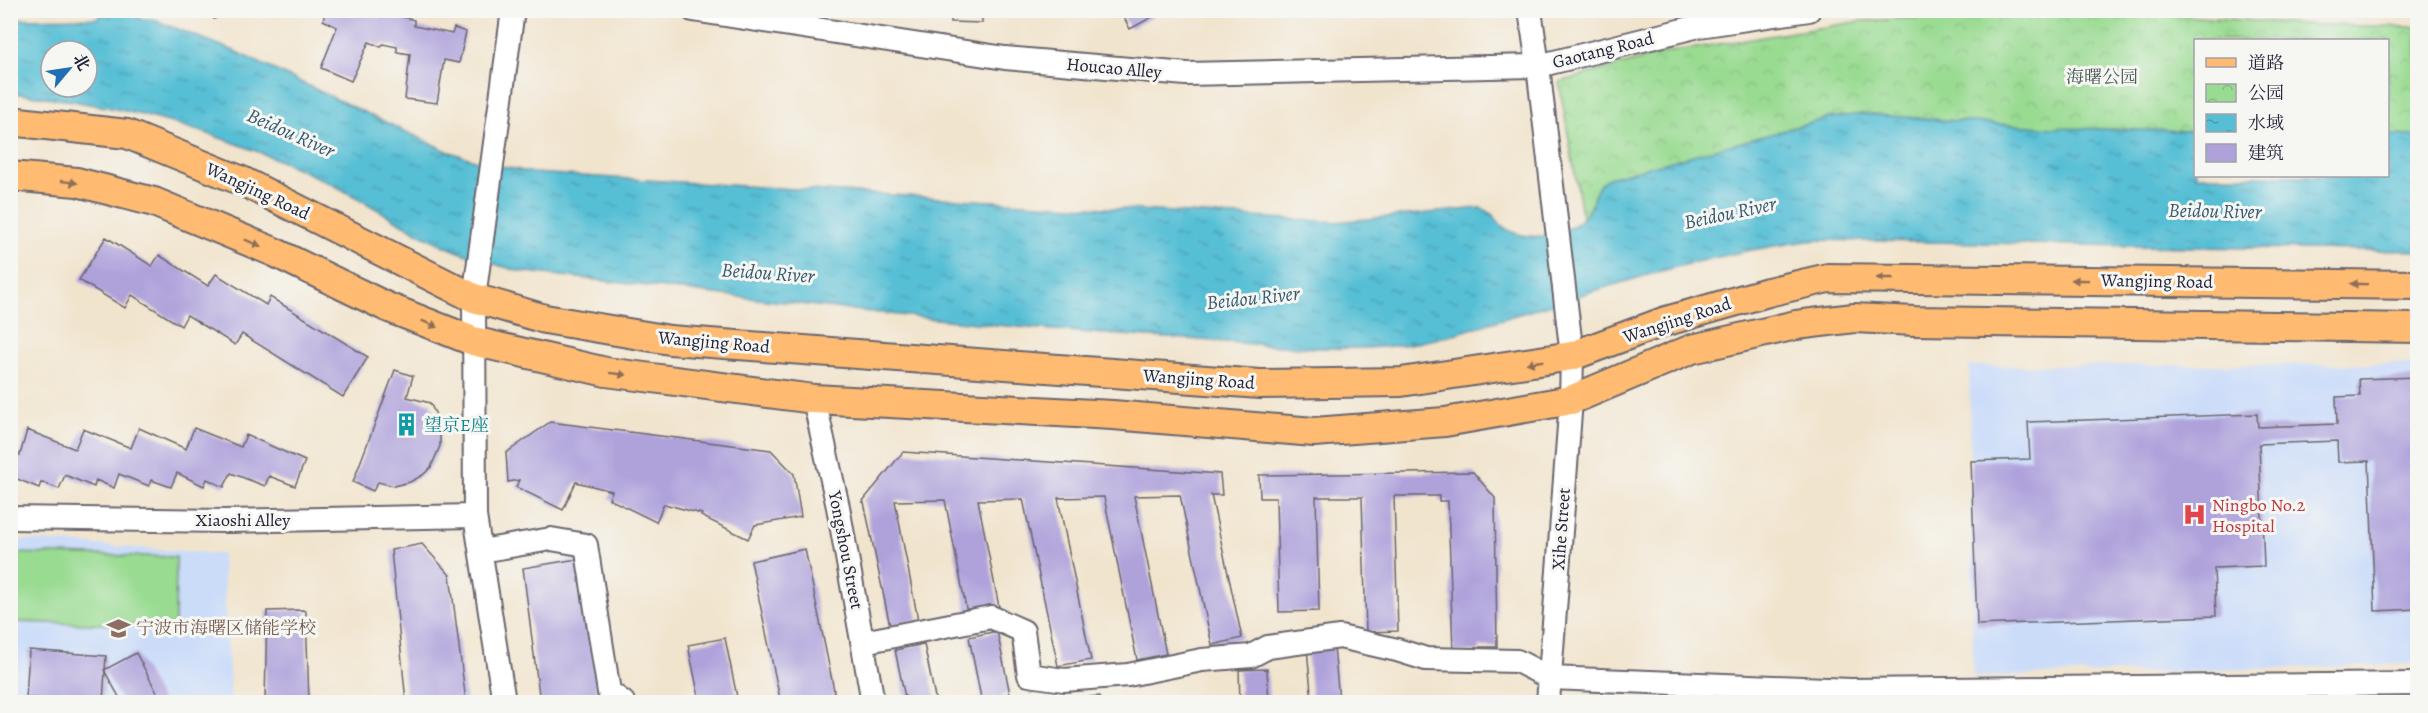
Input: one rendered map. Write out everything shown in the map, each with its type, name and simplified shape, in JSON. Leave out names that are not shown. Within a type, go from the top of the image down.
[{"type":"main road","name":"Wangjing Road","points":[[10,121],[127,134],[242,181],[474,298],[545,319],[670,340],[1260,384],[1401,382],[1572,356],[1663,322],[1768,292],[1828,278],[2418,285]]},
{"type":"main road","name":"Wangjing Road","points":[[10,176],[77,182],[154,202],[274,252],[387,307],[472,341],[606,372],[814,399],[1113,415],[1314,432],[1445,422],[1571,400],[1692,349],[1796,325],[1854,318],[1915,321],[2418,327]]},
{"type":"street","points":[[504,702],[475,516],[472,341],[474,298],[513,10]]},
{"type":"street","name":"Houcao Alley","points":[[693,10],[1005,58],[1186,74],[1538,66]]},
{"type":"street","points":[[1530,10],[1538,66]]},
{"type":"street","name":"Gaotang Road","points":[[1538,66],[1700,26],[1809,10]]},
{"type":"street","name":"Xihe Street","points":[[1538,66],[1572,356],[1571,400],[1548,702]]},
{"type":"street","name":"Yongshou Street","points":[[814,399],[838,507],[873,702]]},
{"type":"street","name":"Xiaoshi Alley","points":[[10,518],[226,521],[475,516]]},
{"type":"street","points":[[481,551],[551,539],[586,545],[609,692],[623,702]]},
{"type":"street","points":[[863,642],[991,617],[1023,631],[1029,675],[1064,680],[1128,675],[1202,660],[1251,656],[1268,647],[1340,637],[1426,659],[1517,661],[1550,678],[1831,696],[2345,694],[2418,684]]},
{"type":"shaded area","name":"Ningbo No.2 Hospital","points":[[2417,364],[2417,664],[1973,677],[1969,366]]},
{"type":"shaded area","name":"宁波市海曙区储能学校","points":[[10,539],[222,554],[231,702],[11,702]]},
{"type":"green space","name":"海曙公园","points":[[2098,10],[2317,25],[2417,27],[2417,142],[2389,141],[2389,39],[2194,39],[2194,144],[1585,231],[1559,82],[1664,53],[1862,21],[2030,11]]},
{"type":"green space","points":[[11,553],[176,557],[175,626],[11,622]]},
{"type":"water","name":"Beidou River","points":[[100,11],[138,11],[140,19],[152,19],[232,50],[447,151],[481,162],[533,173],[1336,222],[1480,208],[1493,215],[1508,230],[1529,236],[1552,234],[1573,226],[1588,211],[1600,184],[1609,178],[1829,118],[1862,114],[2054,128],[2194,131],[2194,177],[2389,177],[2389,135],[2417,136],[2417,251],[1817,240],[1743,252],[1672,268],[1417,343],[1373,347],[1316,348],[1007,326],[518,271],[450,248],[336,186],[246,147],[130,112],[58,99],[99,99],[99,39],[39,39],[39,96],[11,93],[10,19],[98,18]]},
{"type":"building","points":[[209,10],[230,10],[214,19]]},
{"type":"building","points":[[326,10],[368,10],[382,17],[386,12],[414,20],[414,26],[452,34],[454,28],[466,32],[459,63],[444,60],[437,103],[405,99],[410,54],[397,52],[397,47],[383,44],[381,47],[369,42],[351,81],[321,68],[337,27],[323,20]]},
{"type":"building","points":[[878,10],[908,10],[908,16],[878,15]]},
{"type":"building","points":[[951,10],[982,10],[982,23],[951,22]]},
{"type":"building","points":[[1120,10],[1165,10],[1130,29]]},
{"type":"building","points":[[106,237],[152,266],[159,255],[208,286],[216,274],[266,305],[270,297],[368,357],[343,397],[242,334],[235,345],[187,315],[181,326],[132,295],[125,308],[79,280]]},
{"type":"building","name":"望京E座","points":[[395,370],[413,376],[407,397],[430,403],[437,417],[440,446],[431,467],[423,475],[410,482],[394,486],[378,482],[373,491],[353,482]]},
{"type":"building","points":[[2418,377],[2418,609],[2375,611],[2369,461],[2338,462],[2337,441],[2259,444],[2264,566],[2214,568],[2216,616],[1977,625],[1971,461],[2030,459],[2028,422],[2257,414],[2258,427],[2337,424],[2336,397],[2360,396],[2359,379]]},
{"type":"building","points":[[550,422],[771,450],[794,474],[801,517],[755,525],[748,539],[701,516],[702,514],[664,504],[656,522],[609,499],[612,491],[576,482],[563,510],[516,487],[519,480],[508,482],[506,453]]},
{"type":"building","points":[[139,428],[186,449],[194,428],[241,447],[246,435],[305,461],[295,486],[269,476],[265,486],[231,473],[224,487],[207,479],[204,486],[177,473],[171,487],[151,480],[149,486],[119,474],[114,488],[96,480],[94,487],[65,475],[59,489],[41,482],[39,488],[10,476],[10,452],[20,455],[27,430],[75,449],[83,429],[131,448]]},
{"type":"building","points":[[903,452],[1220,474],[1222,495],[1211,495],[1242,638],[1212,645],[1180,495],[1134,496],[1166,654],[1137,660],[1104,497],[1058,498],[1091,660],[1058,666],[1023,499],[978,500],[999,607],[967,613],[945,500],[895,501],[918,620],[890,626],[864,502],[862,502]]},
{"type":"building","points":[[1473,472],[1495,498],[1497,647],[1480,647],[1480,651],[1453,652],[1448,501],[1439,501],[1439,496],[1394,496],[1398,631],[1366,632],[1362,497],[1316,497],[1319,611],[1279,612],[1276,498],[1260,498],[1259,475]]},
{"type":"building","points":[[422,544],[450,575],[466,702],[406,702],[391,550]]},
{"type":"building","points":[[805,549],[834,698],[825,702],[778,702],[780,699],[751,561]]},
{"type":"building","points":[[582,560],[598,700],[601,702],[540,702],[523,568]]},
{"type":"building","points":[[303,610],[306,612],[309,702],[265,702],[267,611]]},
{"type":"building","points":[[997,631],[1010,694],[1002,695],[1003,702],[972,702],[971,700],[981,698],[969,637]]},
{"type":"building","points":[[725,638],[738,702],[700,702],[688,645]]},
{"type":"building","points":[[924,644],[936,702],[906,702],[895,650]]},
{"type":"building","points":[[1334,647],[1339,700],[1312,702],[1307,649]]},
{"type":"building","points":[[29,650],[106,656],[103,702],[26,698]]},
{"type":"building","points":[[136,653],[162,702],[122,702],[104,670]]},
{"type":"building","points":[[1267,669],[1269,702],[1240,702],[1239,670]]},
{"type":"building","points":[[1100,696],[1101,702],[1076,702],[1076,698]]},
{"type":"building","points":[[1178,696],[1179,702],[1150,702],[1150,699]]},
{"type":"place","name":"望京E座","points":[[406,425]]},
{"type":"place","name":"Ningbo No.2 Hospital","points":[[2194,515]]},
{"type":"place","name":"宁波市海曙区储能学校","points":[[118,628]]}]
